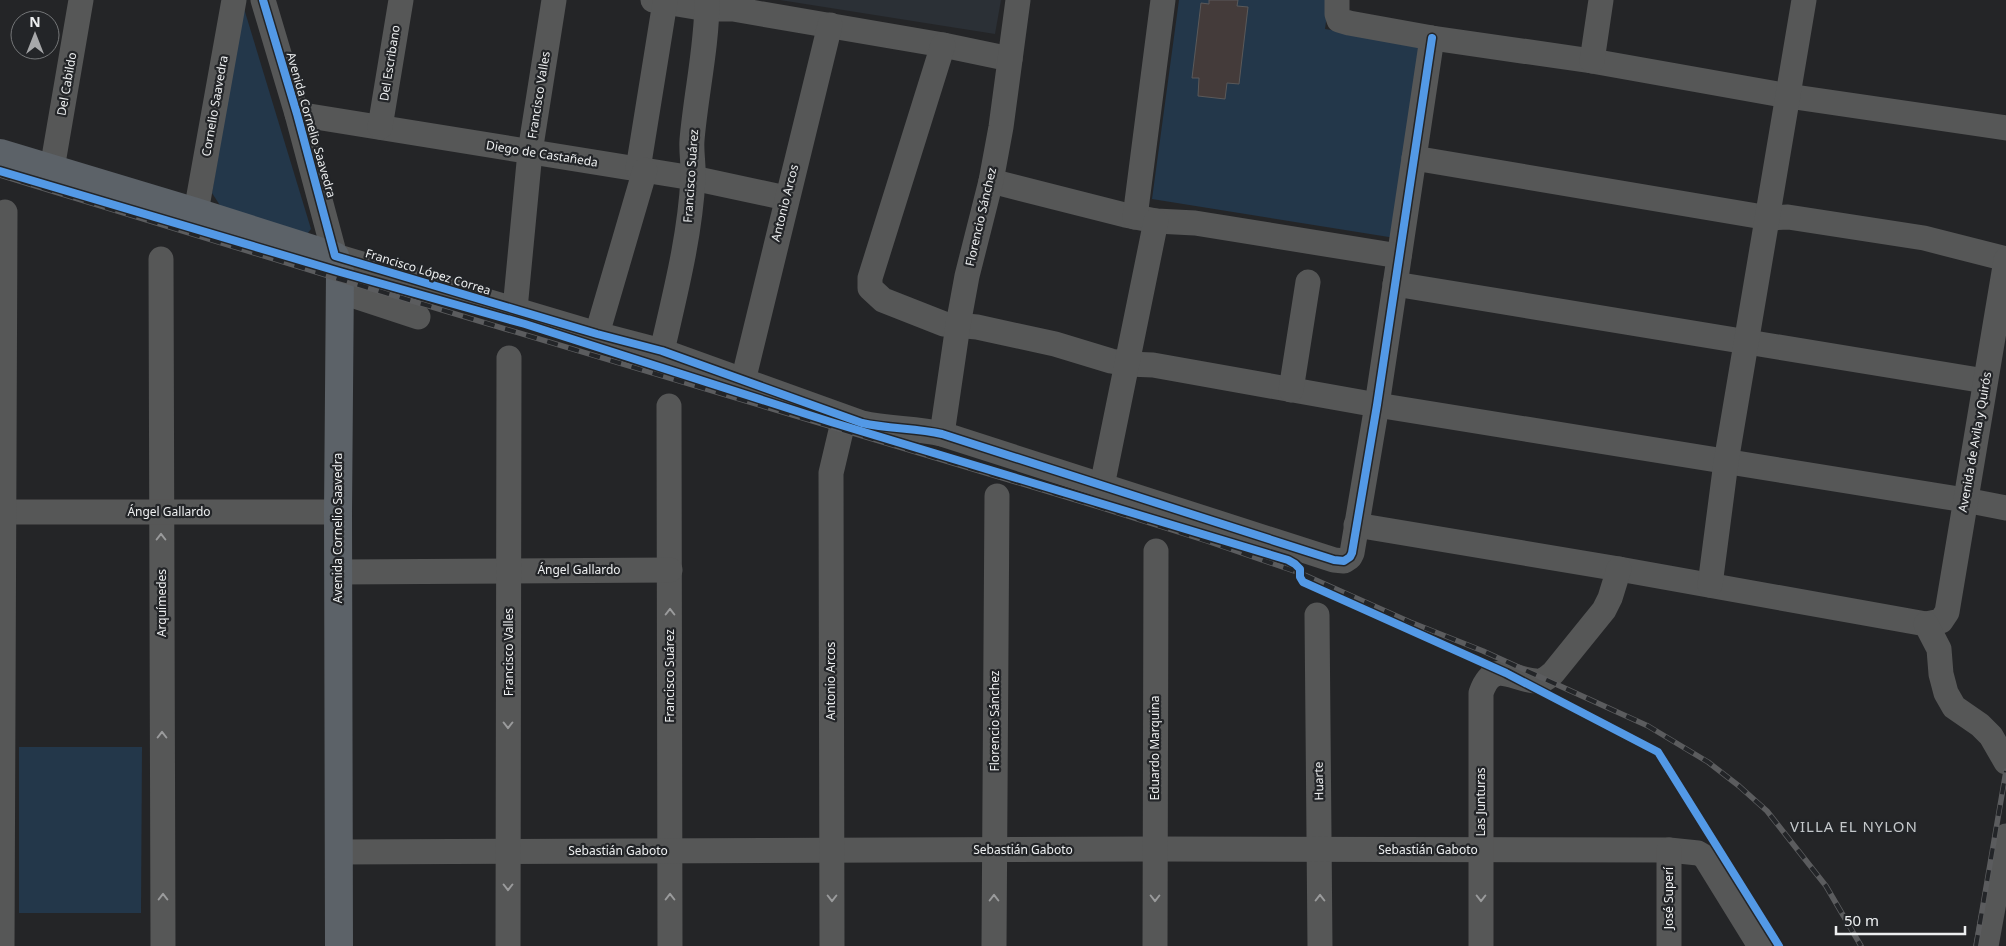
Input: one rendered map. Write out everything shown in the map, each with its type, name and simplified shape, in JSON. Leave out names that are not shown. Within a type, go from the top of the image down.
[{"type":"main road","name":"Francisco López Correa","points":[[0,153],[335,256]]},
{"type":"main road","name":"Avenida Cornelio Saavedra","points":[[335,256],[340,272],[338,512],[339,946]]},
{"type":"street","name":"Del Cabildo","points":[[52,169],[81,0]]},
{"type":"street","name":"Cornelio Saavedra","points":[[196,212],[234,0]]},
{"type":"street","name":"Avenida Cornelio Saavedra","points":[[263,0],[297,114],[335,256]]},
{"type":"street","name":"Del Escribano","points":[[380,127],[400,0]]},
{"type":"street","name":"Francisco Valles","points":[[515,309],[530,152],[554,0]]},
{"type":"street","name":"Florencio Sánchez","points":[[942,434],[967,276],[991,181],[1001,127],[1018,0]]},
{"type":"street","points":[[1102,486],[1128,364],[1145,218],[1163,0]]},
{"type":"street","points":[[1337,0],[1336,14],[1339,20],[1349,23],[1432,38],[1592,60],[1788,96],[2006,128]]},
{"type":"street","points":[[1592,60],[1601,0]]},
{"type":"street","points":[[1710,585],[1726,462],[1769,218],[1804,0]]},
{"type":"street","points":[[597,334],[641,170],[659,1],[707,4],[944,44],[1010,59]]},
{"type":"street","name":"Francisco Suárez","points":[[662,351],[681,265],[693,178],[692,142],[707,4]]},
{"type":"street","name":"Antonio Arcos","points":[[743,381],[786,198],[830,25]]},
{"type":"street","points":[[1432,38],[1377,405],[1356,525],[1933,622],[1940,649],[1941,674],[1946,693],[1954,707],[1980,725],[1991,736],[2006,762]]},
{"type":"street","points":[[944,44],[868,282],[875,295],[883,300],[944,324],[977,327],[1055,344],[1128,364],[1153,366],[1377,405],[2006,508]]},
{"type":"street","name":"Diego de Castañeda","points":[[297,114],[693,178],[786,198]]},
{"type":"street","points":[[1414,158],[1769,218],[1788,216],[1924,238],[2006,260]]},
{"type":"street","points":[[991,181],[1145,218],[1195,223],[1399,256]]},
{"type":"street","points":[[2,946],[2,512],[5,212]]},
{"type":"street","name":"Francisco López Correa","points":[[335,256],[597,334],[662,351],[844,418],[877,426],[942,434],[1334,560],[1344,561],[1350,558],[1356,525]]},
{"type":"street","name":"Arquímedes","points":[[161,259],[163,946]]},
{"type":"street","name":"Avenida de Avila y Quirós","points":[[1933,622],[1947,612],[2006,260]]},
{"type":"street","points":[[1291,390],[1308,282]]},
{"type":"street","points":[[1395,284],[1986,381]]},
{"type":"street","points":[[339,291],[418,317]]},
{"type":"street","name":"Francisco Valles","points":[[508,946],[509,358]]},
{"type":"street","name":"Francisco Suárez","points":[[669,406],[670,946]]},
{"type":"street","name":"Antonio Arcos","points":[[832,946],[831,473],[844,418]]},
{"type":"street","name":"Florencio Sánchez","points":[[994,946],[996,496]]},
{"type":"street","name":"Ángel Gallardo","points":[[2,512],[338,512]]},
{"type":"street","name":"Eduardo Marquina","points":[[1155,946],[1156,551]]},
{"type":"street","name":"Las Junturas","points":[[1482,946],[1481,693],[1485,681],[1494,674],[1506,673],[1536,682],[1544,680],[1553,673],[1604,610],[1610,598],[1618,569]]},
{"type":"street","name":"Ángel Gallardo","points":[[338,572],[670,570]]},
{"type":"street","name":"Huarte","points":[[1318,615],[1320,946]]},
{"type":"street","points":[[1986,946],[2006,836]]},
{"type":"street","name":"Sebastián Gaboto","points":[[339,852],[1154,849],[1670,850],[1698,853],[1705,857],[1760,946]]},
{"type":"street","name":"José Superí","points":[[1669,946],[1670,850]]},
{"type":"shaded area","points":[[780,0],[1001,0],[995,34]]},
{"type":"shaded area","points":[[1179,0],[1329,0],[1325,29],[1420,45],[1395,238],[1152,199]]},
{"type":"shaded area","points":[[242,2],[311,229],[305,237],[223,210],[212,193]]},
{"type":"shaded area","points":[[19,747],[142,747],[141,913],[19,913]]},
{"type":"building","points":[[1209,0],[1238,0],[1237,6],[1248,7],[1239,84],[1227,83],[1225,99],[1198,96],[1199,78],[1192,78],[1201,3],[1209,4]]},
{"type":"railway","points":[[0,175],[339,279],[1093,505],[1300,573],[1410,622],[1483,651],[1648,726],[1708,762],[1767,811],[1826,886],[1861,946]]},
{"type":"railway","points":[[1976,946],[2006,771]]},
{"type":"cycle path","points":[[263,0],[297,114],[335,256],[597,334],[662,351],[862,423],[942,434],[1334,560],[1344,561],[1352,553],[1377,405],[1432,38]]},
{"type":"cycle path","points":[[0,171],[340,272],[525,324],[831,422],[1288,560],[1300,569],[1300,577],[1303,582],[1506,673],[1658,752],[1779,946]]},
{"type":"district","name":"VILLA EL NYLON","points":[[1854,827]]}]
